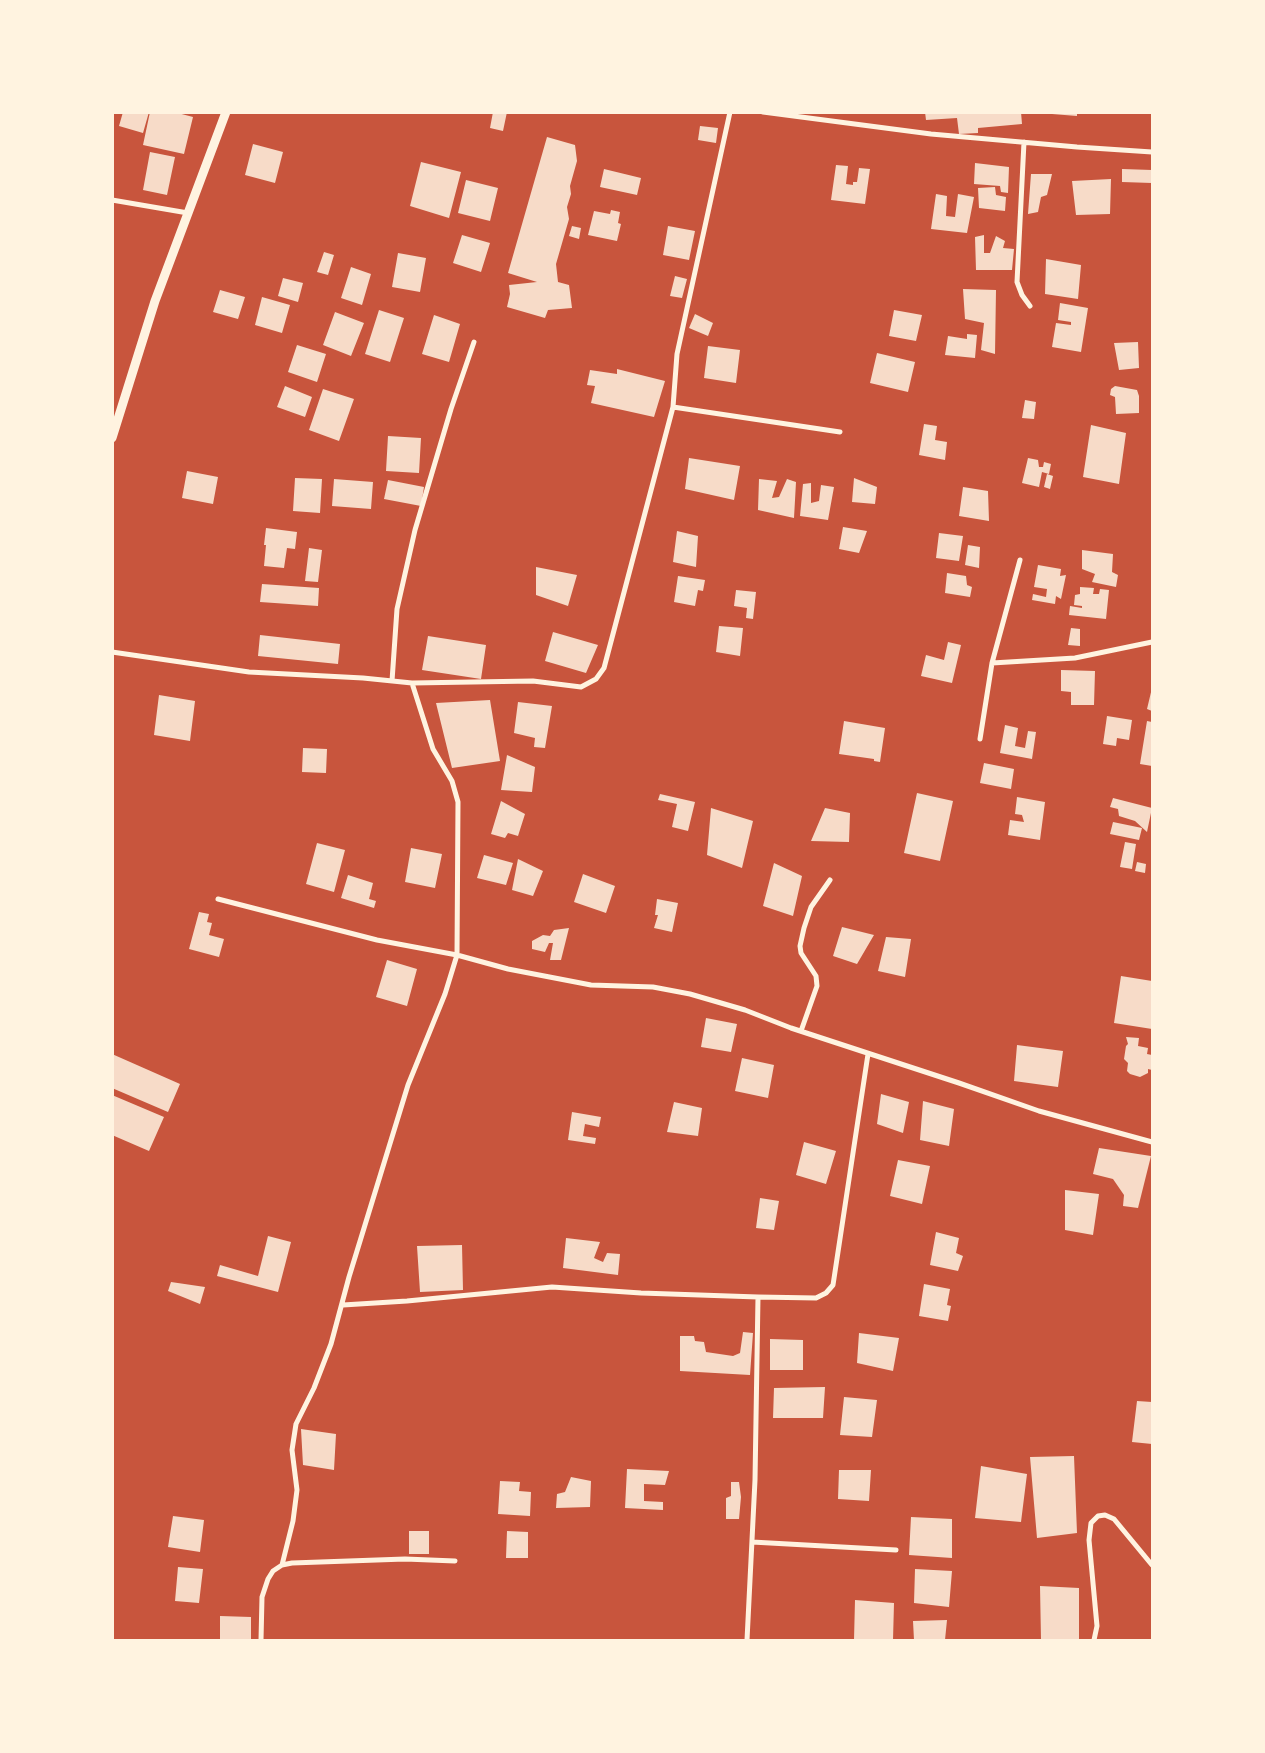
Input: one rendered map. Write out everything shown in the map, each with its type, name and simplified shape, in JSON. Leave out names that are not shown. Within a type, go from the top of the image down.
[{"type":"street","points":[[112,438],[155,301],[226,112]]},
{"type":"street","points":[[112,652],[249,672],[412,683],[533,681],[581,687],[596,679],[604,668],[673,407],[677,354],[730,112]]},
{"type":"street","points":[[763,112],[931,134],[1152,152]]},
{"type":"street","points":[[1024,142],[1017,282],[1022,296],[1030,306]]},
{"type":"street","points":[[112,200],[189,213]]},
{"type":"street","points":[[392,681],[397,609],[415,530],[451,409],[474,342]]},
{"type":"street","points":[[673,407],[840,432]]},
{"type":"street","points":[[980,740],[992,663],[1020,560]]},
{"type":"street","points":[[992,663],[1075,658],[1152,642]]},
{"type":"street","points":[[282,1565],[293,1521],[297,1490],[292,1450],[296,1424],[314,1388],[332,1344],[354,1259],[405,1095],[425,1039],[445,994],[457,954],[458,802],[452,781],[434,749],[412,683]]},
{"type":"street","points":[[800,1031],[817,986],[816,976],[801,953],[800,946],[811,908],[830,880]]},
{"type":"street","points":[[218,899],[377,940],[457,954],[508,969],[591,985],[653,986],[690,994],[745,1010],[800,1031],[959,1082],[1039,1111],[1152,1142]]},
{"type":"street","points":[[343,1305],[407,1301],[552,1287],[640,1293],[816,1298],[826,1293],[833,1285],[868,1054]]},
{"type":"street","points":[[748,1640],[758,1297]]},
{"type":"street","points":[[1094,1640],[1097,1626],[1089,1540],[1091,1523],[1098,1516],[1105,1514],[1114,1519],[1152,1565]]},
{"type":"street","points":[[752,1542],[896,1550]]},
{"type":"street","points":[[261,1640],[262,1597],[268,1578],[273,1571],[282,1565],[292,1563],[405,1559],[455,1561]]},
{"type":"building","points":[[123,112],[149,112],[143,133],[119,126]]},
{"type":"building","points":[[150,112],[174,112],[193,117],[184,154],[143,145]]},
{"type":"building","points":[[493,112],[507,112],[503,131],[490,128]]},
{"type":"building","points":[[925,112],[1021,112],[1022,124],[978,128],[978,133],[959,134],[957,118],[926,120]]},
{"type":"building","points":[[1053,112],[1077,112],[1077,116],[1052,114]]},
{"type":"building","points":[[700,126],[718,128],[716,143],[698,140]]},
{"type":"building","points":[[547,137],[575,145],[577,161],[570,186],[571,194],[567,207],[569,219],[556,264],[558,282],[569,285],[572,308],[548,310],[545,318],[507,307],[510,294],[509,285],[537,282],[508,273]]},
{"type":"building","points":[[253,144],[283,152],[275,183],[245,175]]},
{"type":"building","points":[[150,152],[175,157],[167,195],[143,190]]},
{"type":"building","points":[[421,162],[461,172],[449,218],[410,206]]},
{"type":"building","points":[[975,163],[1009,167],[1008,193],[1001,192],[1000,186],[974,184]]},
{"type":"building","points":[[836,165],[848,166],[846,184],[853,185],[853,182],[857,182],[859,168],[870,169],[865,204],[831,200]]},
{"type":"building","points":[[604,169],[641,178],[637,195],[600,187]]},
{"type":"building","points":[[1122,169],[1152,170],[1152,183],[1122,182]]},
{"type":"building","points":[[1031,174],[1052,174],[1047,195],[1041,197],[1038,212],[1028,214]]},
{"type":"building","points":[[1111,179],[1110,214],[1076,215],[1072,181]]},
{"type":"building","points":[[466,180],[498,188],[490,221],[458,213]]},
{"type":"building","points":[[995,187],[996,195],[1006,197],[1005,211],[979,208],[978,188]]},
{"type":"building","points":[[936,194],[947,196],[946,216],[955,217],[958,194],[974,197],[967,233],[931,229]]},
{"type":"building","points":[[611,210],[620,212],[618,223],[621,224],[617,241],[588,235],[594,211],[610,214]]},
{"type":"building","points":[[572,226],[581,228],[579,239],[569,236]]},
{"type":"building","points":[[668,226],[695,231],[689,260],[663,255]]},
{"type":"building","points":[[462,235],[490,243],[481,272],[453,263]]},
{"type":"building","points":[[984,235],[984,253],[990,253],[996,236],[1005,241],[1003,248],[1014,249],[1012,270],[976,270],[975,237]]},
{"type":"building","points":[[324,252],[334,255],[328,275],[317,272]]},
{"type":"building","points":[[398,253],[426,258],[420,292],[392,287]]},
{"type":"building","points":[[1046,259],[1081,265],[1078,299],[1045,294]]},
{"type":"building","points":[[351,267],[371,274],[362,305],[341,298]]},
{"type":"building","points":[[675,276],[687,279],[682,298],[670,296]]},
{"type":"building","points":[[283,278],[303,283],[298,302],[278,296]]},
{"type":"building","points":[[963,289],[996,290],[995,354],[981,350],[984,323],[965,319]]},
{"type":"building","points":[[220,290],[245,297],[238,319],[213,312]]},
{"type":"building","points":[[262,297],[290,305],[282,333],[255,325]]},
{"type":"building","points":[[1060,303],[1088,308],[1081,352],[1052,347],[1056,323],[1071,325],[1071,322],[1058,320]]},
{"type":"building","points":[[379,310],[404,318],[390,362],[365,354]]},
{"type":"building","points":[[894,310],[922,315],[916,341],[889,336]]},
{"type":"building","points":[[335,312],[364,323],[351,356],[323,345]]},
{"type":"building","points":[[695,314],[713,323],[708,336],[689,328]]},
{"type":"building","points":[[434,315],[460,324],[449,362],[422,354]]},
{"type":"building","points":[[967,334],[977,335],[975,358],[945,355],[948,336],[967,339]]},
{"type":"building","points":[[1138,342],[1139,368],[1119,370],[1114,343]]},
{"type":"building","points":[[297,345],[326,354],[317,382],[288,372]]},
{"type":"building","points":[[708,346],[740,350],[736,383],[704,378]]},
{"type":"building","points":[[877,353],[915,362],[908,392],[870,383]]},
{"type":"building","points":[[617,369],[665,381],[654,417],[591,403],[595,386],[587,385],[590,370],[617,374]]},
{"type":"building","points":[[285,386],[312,397],[305,417],[277,407]]},
{"type":"building","points":[[1115,386],[1137,390],[1139,413],[1116,414],[1115,397],[1110,395],[1111,389]]},
{"type":"building","points":[[323,389],[354,399],[339,441],[309,430]]},
{"type":"building","points":[[1025,400],[1036,402],[1034,419],[1022,418]]},
{"type":"building","points":[[924,424],[937,426],[935,440],[947,442],[945,460],[919,455]]},
{"type":"building","points":[[1091,425],[1126,433],[1119,484],[1083,477]]},
{"type":"building","points":[[388,436],[421,438],[419,473],[386,471]]},
{"type":"building","points":[[689,458],[740,466],[734,500],[685,489]]},
{"type":"building","points":[[1028,458],[1038,460],[1039,467],[1043,467],[1044,462],[1051,464],[1049,474],[1042,472],[1039,487],[1022,483]]},
{"type":"building","points":[[187,471],[218,477],[213,504],[182,498]]},
{"type":"building","points":[[1047,474],[1053,476],[1050,489],[1044,487]]},
{"type":"building","points":[[295,478],[322,479],[320,513],[293,511]]},
{"type":"building","points":[[854,478],[877,487],[875,504],[852,502]]},
{"type":"building","points":[[334,479],[373,482],[371,509],[332,506]]},
{"type":"building","points":[[759,479],[777,481],[772,498],[779,497],[787,479],[796,482],[794,518],[758,510]]},
{"type":"building","points":[[388,480],[424,487],[421,506],[384,499]]},
{"type":"building","points":[[811,483],[811,503],[819,501],[821,485],[834,487],[828,520],[800,516],[803,484]]},
{"type":"building","points":[[963,487],[988,491],[989,521],[959,516]]},
{"type":"building","points":[[843,527],[867,531],[859,553],[839,549]]},
{"type":"building","points":[[266,528],[297,532],[295,549],[287,548],[284,568],[264,566]]},
{"type":"building","points":[[677,531],[698,536],[696,567],[673,562]]},
{"type":"building","points":[[939,533],[963,536],[959,561],[936,558]]},
{"type":"building","points":[[968,545],[980,547],[979,568],[965,565]]},
{"type":"building","points":[[309,548],[322,550],[318,582],[305,581]]},
{"type":"building","points":[[1082,550],[1113,554],[1112,572],[1118,575],[1116,587],[1092,582],[1095,574],[1082,569]]},
{"type":"building","points":[[1038,565],[1061,569],[1060,576],[1066,575],[1061,599],[1056,596],[1055,604],[1032,600],[1033,594],[1046,597],[1047,589],[1034,587]]},
{"type":"building","points":[[536,567],[577,575],[568,606],[536,595]]},
{"type":"building","points":[[947,573],[966,576],[967,585],[972,587],[970,597],[945,593]]},
{"type":"building","points":[[678,576],[705,580],[703,591],[698,590],[695,606],[674,602]]},
{"type":"building","points":[[262,584],[319,588],[318,606],[260,602]]},
{"type":"building","points":[[1080,587],[1094,588],[1093,594],[1099,594],[1100,589],[1109,590],[1106,619],[1069,615],[1070,606],[1082,608],[1082,606],[1074,605],[1075,595],[1080,594]]},
{"type":"building","points":[[736,590],[756,592],[753,619],[746,618],[747,608],[734,606]]},
{"type":"building","points":[[719,626],[743,628],[740,656],[716,652]]},
{"type":"building","points":[[1071,628],[1080,629],[1080,646],[1068,645]]},
{"type":"building","points":[[553,632],[598,645],[586,673],[545,661]]},
{"type":"building","points":[[260,635],[340,644],[338,664],[258,656]]},
{"type":"building","points":[[428,636],[486,645],[481,679],[422,670]]},
{"type":"building","points":[[948,642],[961,645],[952,683],[921,676],[926,655],[944,660]]},
{"type":"building","points":[[1061,670],[1095,671],[1094,705],[1071,705],[1071,692],[1061,691]]},
{"type":"building","points":[[1152,688],[1152,711],[1147,709]]},
{"type":"building","points":[[159,695],[195,701],[190,741],[154,735]]},
{"type":"building","points":[[490,700],[500,761],[452,768],[436,703]]},
{"type":"building","points":[[518,702],[552,706],[545,748],[534,747],[535,738],[514,733]]},
{"type":"building","points":[[1107,716],[1132,720],[1129,740],[1117,738],[1116,746],[1103,744]]},
{"type":"building","points":[[844,721],[885,728],[880,762],[874,761],[874,759],[839,754]]},
{"type":"building","points":[[1147,721],[1152,722],[1152,766],[1140,764]]},
{"type":"building","points":[[1005,725],[1018,728],[1015,746],[1025,748],[1028,731],[1036,732],[1032,759],[1000,753]]},
{"type":"building","points":[[303,748],[327,749],[326,773],[302,772]]},
{"type":"building","points":[[507,755],[535,767],[532,792],[501,790]]},
{"type":"building","points":[[984,763],[1014,769],[1011,789],[980,783]]},
{"type":"building","points":[[917,793],[953,801],[940,861],[904,853]]},
{"type":"building","points":[[660,794],[695,802],[688,831],[672,827],[677,804],[658,800]]},
{"type":"building","points":[[1017,797],[1045,802],[1040,840],[1008,835],[1010,820],[1024,822],[1022,815],[1015,814]]},
{"type":"building","points":[[1113,798],[1152,808],[1147,832],[1135,821],[1119,816],[1118,809],[1110,807]]},
{"type":"building","points":[[501,801],[525,814],[518,836],[508,833],[505,838],[491,834]]},
{"type":"building","points":[[711,808],[753,821],[742,868],[707,855]]},
{"type":"building","points":[[825,808],[850,813],[849,842],[811,841]]},
{"type":"building","points":[[1113,822],[1142,828],[1139,840],[1110,834]]},
{"type":"building","points":[[1125,842],[1136,844],[1132,869],[1120,867]]},
{"type":"building","points":[[317,843],[345,850],[334,892],[306,884]]},
{"type":"building","points":[[411,848],[442,854],[435,888],[405,882]]},
{"type":"building","points":[[484,855],[513,863],[506,885],[477,878]]},
{"type":"building","points":[[518,859],[543,871],[533,896],[512,890]]},
{"type":"building","points":[[1137,862],[1146,864],[1145,873],[1135,871]]},
{"type":"building","points":[[774,863],[802,876],[793,916],[763,906]]},
{"type":"building","points":[[583,874],[615,886],[606,913],[574,902]]},
{"type":"building","points":[[348,875],[373,883],[369,899],[376,901],[374,908],[341,898]]},
{"type":"building","points":[[657,899],[678,903],[672,932],[654,928],[658,915],[655,915]]},
{"type":"building","points":[[199,912],[209,914],[207,922],[212,923],[209,935],[224,939],[219,957],[189,949]]},
{"type":"building","points":[[842,927],[874,935],[857,964],[833,956]]},
{"type":"building","points":[[569,928],[561,960],[550,960],[553,943],[549,943],[545,952],[532,949],[532,941],[543,935],[550,936],[554,930]]},
{"type":"building","points":[[886,937],[911,939],[905,977],[878,971]]},
{"type":"building","points":[[387,960],[417,969],[407,1006],[376,997]]},
{"type":"building","points":[[1121,976],[1152,981],[1152,1029],[1114,1023]]},
{"type":"building","points":[[706,1018],[737,1024],[731,1052],[701,1047]]},
{"type":"building","points":[[1126,1037],[1139,1038],[1138,1046],[1148,1048],[1147,1054],[1152,1055],[1152,1070],[1148,1069],[1148,1073],[1140,1077],[1127,1071],[1128,1063],[1124,1059],[1128,1044]]},
{"type":"building","points":[[1017,1045],[1063,1051],[1058,1087],[1014,1081]]},
{"type":"building","points":[[112,1054],[180,1084],[168,1112],[112,1088]]},
{"type":"building","points":[[742,1058],[774,1065],[768,1098],[735,1091]]},
{"type":"building","points":[[881,1094],[909,1102],[903,1133],[877,1124]]},
{"type":"building","points":[[112,1095],[164,1117],[149,1151],[112,1135]]},
{"type":"building","points":[[923,1101],[954,1109],[949,1146],[920,1140]]},
{"type":"building","points":[[674,1102],[702,1108],[698,1136],[667,1132]]},
{"type":"building","points":[[572,1112],[601,1117],[599,1127],[585,1124],[583,1136],[596,1138],[595,1144],[568,1140]]},
{"type":"building","points":[[804,1142],[836,1151],[826,1184],[796,1175]]},
{"type":"building","points":[[1099,1148],[1151,1156],[1138,1208],[1123,1206],[1124,1195],[1113,1179],[1093,1174]]},
{"type":"building","points":[[898,1160],[930,1166],[922,1204],[890,1196]]},
{"type":"building","points":[[1065,1190],[1099,1194],[1093,1235],[1065,1230]]},
{"type":"building","points":[[760,1198],[779,1201],[774,1230],[756,1228]]},
{"type":"building","points":[[936,1232],[959,1238],[956,1253],[963,1256],[958,1271],[930,1265]]},
{"type":"building","points":[[268,1236],[291,1242],[278,1292],[217,1276],[220,1265],[258,1276]]},
{"type":"building","points":[[566,1238],[600,1242],[594,1258],[603,1262],[607,1253],[620,1254],[618,1275],[563,1268]]},
{"type":"building","points":[[462,1245],[463,1290],[420,1292],[417,1246]]},
{"type":"building","points":[[171,1282],[205,1287],[200,1304],[168,1291]]},
{"type":"building","points":[[924,1284],[950,1289],[947,1305],[951,1306],[948,1321],[919,1316]]},
{"type":"building","points":[[743,1332],[753,1333],[750,1375],[680,1371],[680,1336],[694,1336],[695,1341],[704,1342],[706,1352],[733,1356],[740,1353]]},
{"type":"building","points":[[859,1333],[899,1338],[893,1371],[857,1363]]},
{"type":"building","points":[[770,1339],[803,1340],[803,1370],[770,1370]]},
{"type":"building","points":[[825,1387],[823,1418],[773,1418],[774,1388]]},
{"type":"building","points":[[844,1397],[877,1400],[872,1437],[840,1435]]},
{"type":"building","points":[[1137,1401],[1152,1402],[1152,1444],[1132,1442]]},
{"type":"building","points":[[301,1429],[336,1434],[334,1470],[303,1465]]},
{"type":"building","points":[[1074,1456],[1077,1533],[1037,1538],[1030,1457]]},
{"type":"building","points":[[981,1466],[1027,1474],[1021,1522],[975,1518]]},
{"type":"building","points":[[627,1469],[669,1471],[665,1485],[644,1484],[644,1501],[663,1502],[663,1510],[625,1508]]},
{"type":"building","points":[[839,1470],[871,1470],[869,1501],[838,1499]]},
{"type":"building","points":[[571,1477],[591,1481],[590,1507],[556,1508],[557,1494],[565,1492]]},
{"type":"building","points":[[500,1481],[520,1482],[519,1491],[531,1492],[530,1516],[498,1514]]},
{"type":"building","points":[[731,1482],[739,1482],[741,1497],[739,1519],[726,1519],[726,1498],[731,1496]]},
{"type":"building","points":[[173,1516],[204,1520],[200,1552],[168,1547]]},
{"type":"building","points":[[911,1517],[952,1519],[952,1558],[909,1555]]},
{"type":"building","points":[[409,1531],[429,1531],[429,1554],[409,1554]]},
{"type":"building","points":[[507,1531],[528,1532],[528,1558],[506,1558]]},
{"type":"building","points":[[178,1567],[203,1569],[199,1603],[175,1601]]},
{"type":"building","points":[[915,1569],[952,1571],[949,1607],[914,1603]]},
{"type":"building","points":[[1040,1586],[1079,1588],[1079,1640],[1041,1640]]},
{"type":"building","points":[[855,1600],[894,1603],[893,1640],[854,1640]]},
{"type":"building","points":[[220,1616],[251,1617],[251,1640],[220,1640]]},
{"type":"building","points":[[947,1620],[945,1640],[914,1640],[913,1621]]}]
